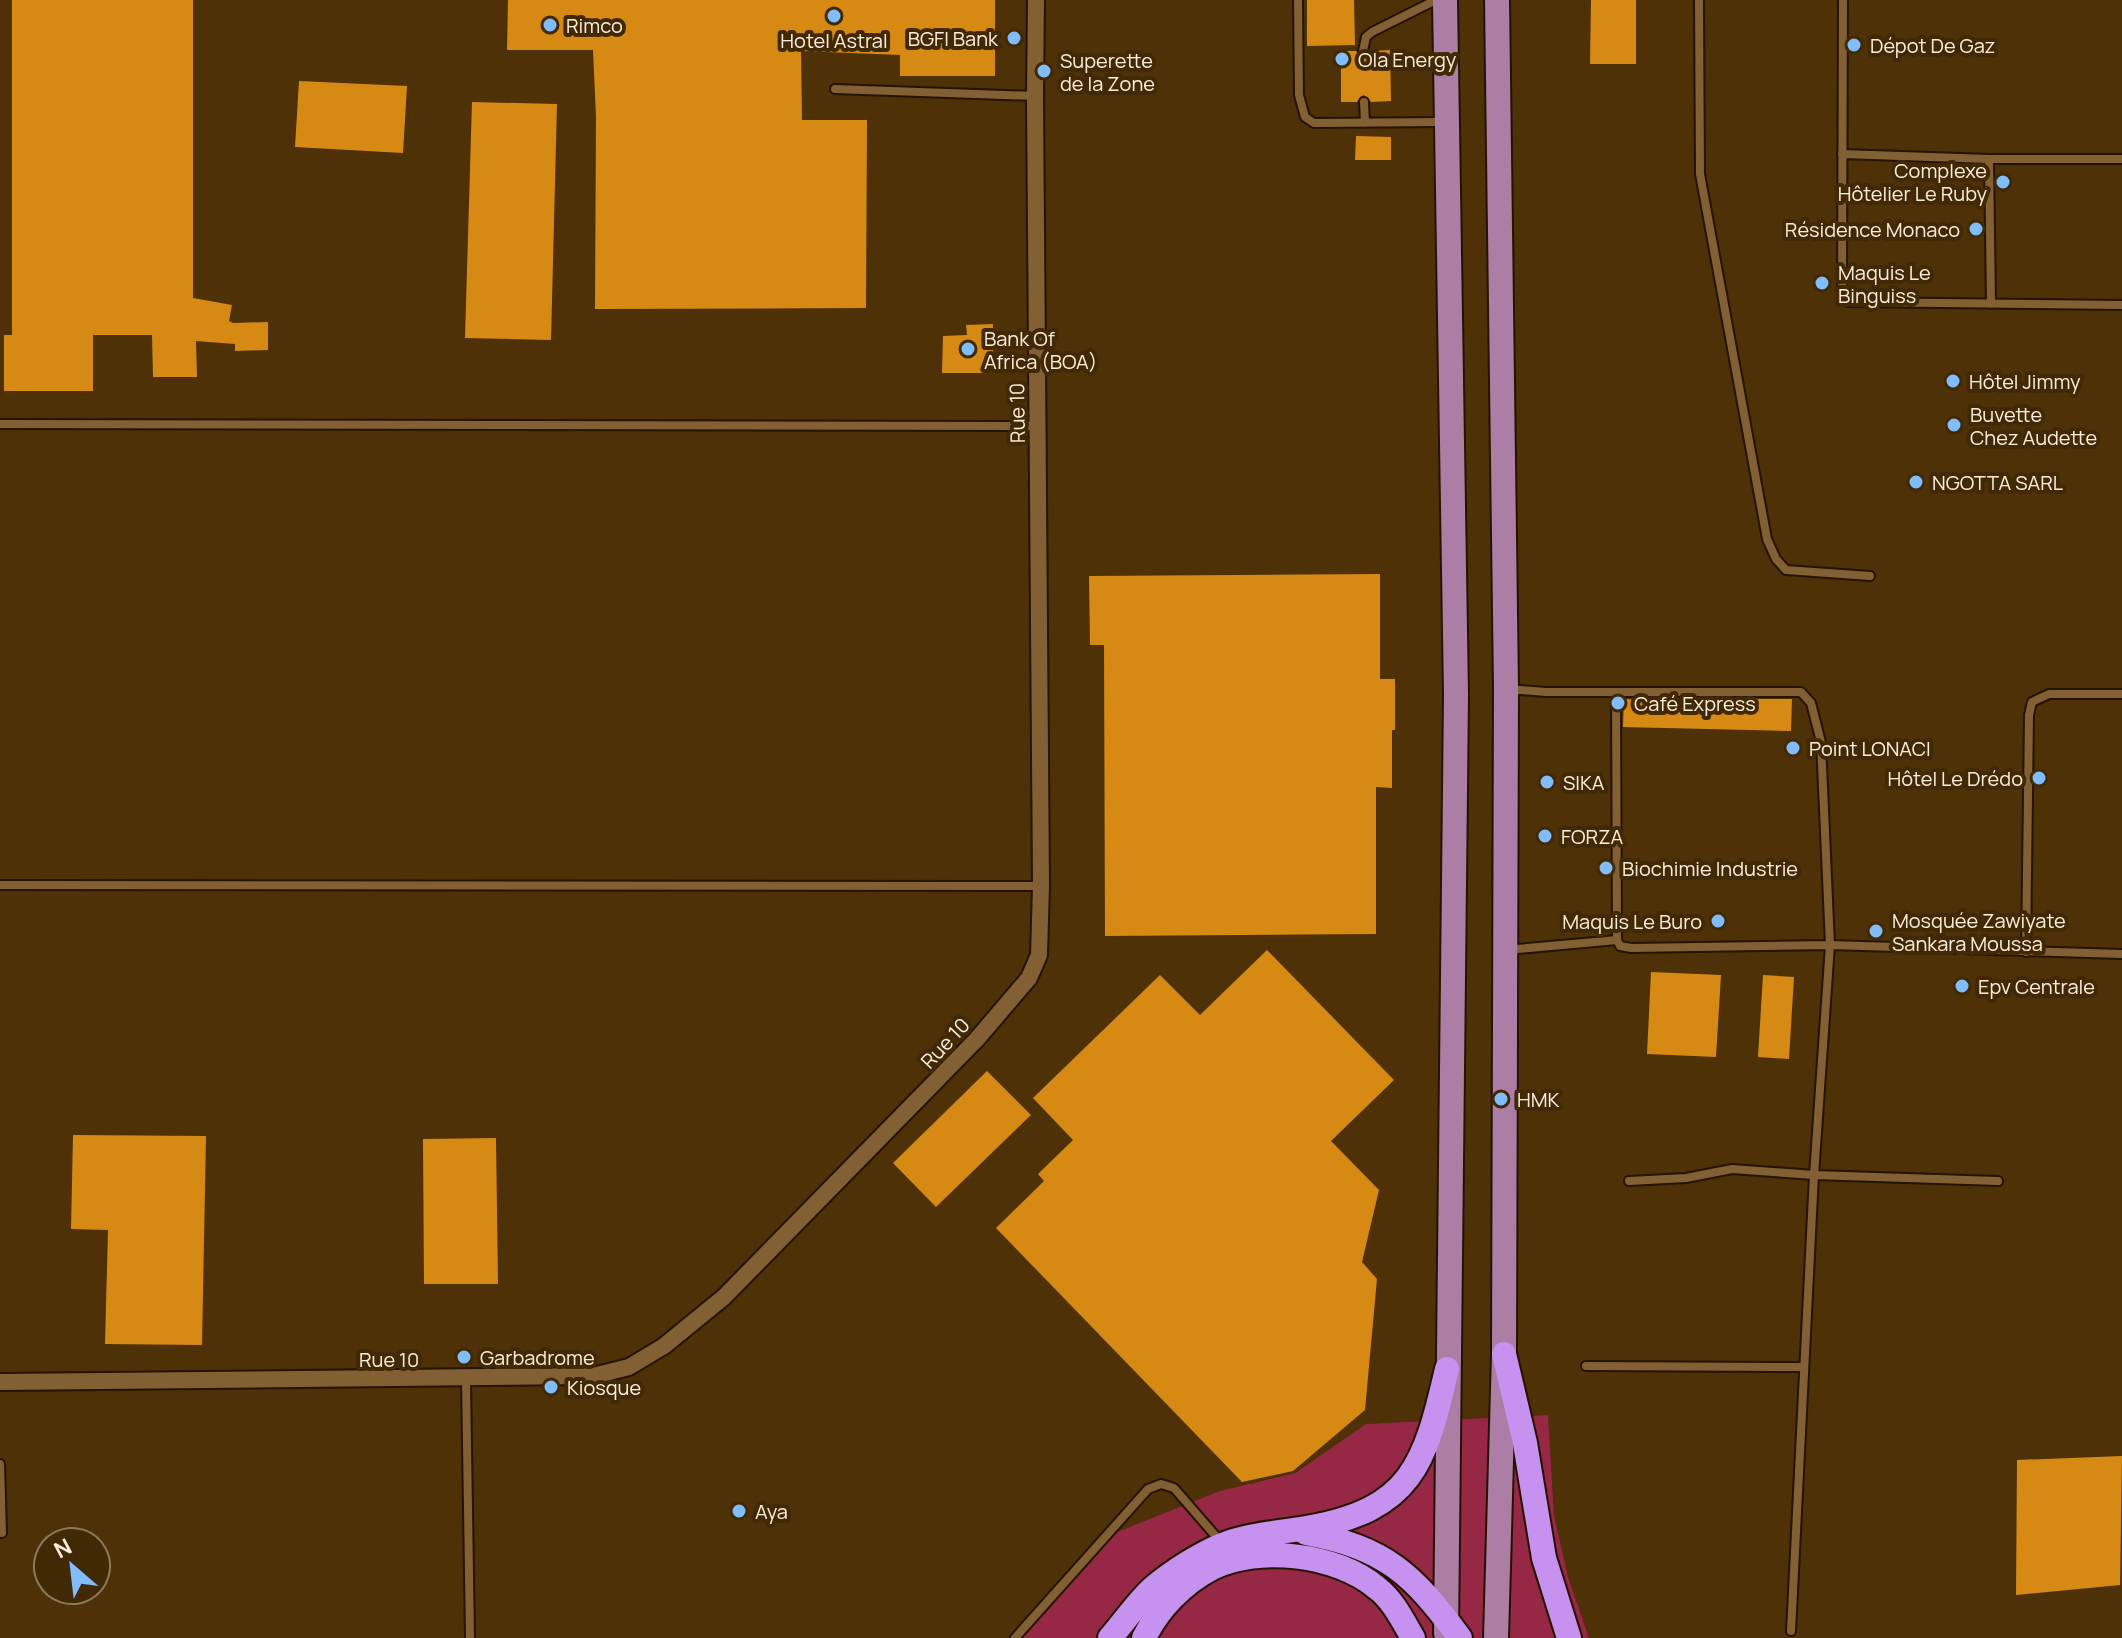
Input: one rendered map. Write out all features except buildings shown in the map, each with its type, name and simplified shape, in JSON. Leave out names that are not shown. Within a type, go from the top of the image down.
[{"type":"highway","points":[[1504,1354],[1525,1443],[1544,1558],[1569,1638]]},
{"type":"highway","points":[[1110,1638],[1154,1588],[1223,1545],[1266,1532],[1292,1531],[1346,1520],[1384,1501],[1403,1485],[1419,1464],[1447,1369]]},
{"type":"highway","points":[[1292,1531],[1344,1540],[1394,1565],[1418,1585],[1450,1632]]},
{"type":"highway","points":[[1144,1638],[1162,1607],[1213,1568],[1278,1554],[1334,1565],[1378,1588],[1413,1638]]},
{"type":"main road","points":[[1445,0],[1456,695],[1447,1369],[1450,1632]]},
{"type":"main road","points":[[1496,1638],[1504,1354],[1506,950],[1506,689],[1497,0]]},
{"type":"street","name":"Rue 10","points":[[0,1382],[593,1376],[629,1367],[664,1346],[724,1297],[977,1039],[1029,978],[1039,955],[1041,886],[1036,0]]},
{"type":"lane","points":[[1298,0],[1299,95],[1305,117],[1314,123],[1446,122]]},
{"type":"lane","points":[[1363,51],[1366,37],[1372,32],[1436,0]]},
{"type":"lane","points":[[1699,0],[1700,174],[1767,539],[1776,559],[1786,570],[1870,576]]},
{"type":"lane","points":[[1843,0],[1842,284],[1847,302],[2122,305]]},
{"type":"lane","points":[[835,89],[1035,96]]},
{"type":"lane","points":[[1364,102],[1365,123]]},
{"type":"lane","points":[[1842,154],[2122,159]]},
{"type":"lane","points":[[1989,159],[1991,304]]},
{"type":"lane","points":[[0,424],[1037,426]]},
{"type":"lane","points":[[1506,689],[1616,693],[1801,692],[1808,697],[1821,742],[1830,945],[1814,1175],[1791,1631]]},
{"type":"lane","points":[[1616,693],[1617,940],[1620,946],[1830,945],[2122,954]]},
{"type":"lane","points":[[2026,952],[2029,715],[2032,702],[2049,694],[2122,694]]},
{"type":"lane","points":[[0,885],[1041,886]]},
{"type":"lane","points":[[1506,950],[1617,940]]},
{"type":"lane","points":[[1629,1181],[1686,1178],[1732,1169],[1998,1181]]},
{"type":"lane","points":[[1586,1366],[1804,1367]]},
{"type":"lane","points":[[466,1379],[470,1638]]},
{"type":"lane","points":[[0,1464],[2,1533]]},
{"type":"lane","points":[[1015,1638],[1148,1489],[1161,1484],[1174,1488],[1223,1545]]},
{"type":"shaded area","points":[[0,0],[2122,0],[2122,1638],[1589,1638],[1568,1577],[1554,1515],[1548,1415],[1366,1424],[1295,1473],[1220,1491],[1112,1534],[1017,1638],[0,1638]]},
{"type":"shaded area","points":[[1548,1415],[1554,1515],[1568,1577],[1589,1638],[1017,1638],[1112,1534],[1220,1491],[1295,1473],[1366,1424]]},
{"type":"place","name":"Hotel Astral","points":[[834,16]]},
{"type":"place","name":"Rimco","points":[[550,25]]},
{"type":"place","name":"BGFI Bank","points":[[1014,38]]},
{"type":"place","name":"Dépot De Gaz","points":[[1854,45]]},
{"type":"place","name":"Ola Energy","points":[[1342,59]]},
{"type":"place","name":"Superette de la Zone","points":[[1044,71]]},
{"type":"place","name":"Complexe Hôtelier Le Ruby","points":[[2003,182]]},
{"type":"place","name":"Résidence Monaco","points":[[1976,229]]},
{"type":"place","name":"Maquis Le Binguiss","points":[[1822,283]]},
{"type":"place","name":"Bank Of Africa (BOA)","points":[[968,349]]},
{"type":"place","name":"Hôtel Jimmy","points":[[1953,381]]},
{"type":"place","name":"Buvette Chez Audette","points":[[1954,425]]},
{"type":"place","name":"NGOTTA SARL","points":[[1916,482]]},
{"type":"place","name":"Café Express","points":[[1618,703]]},
{"type":"place","name":"Point LONACI","points":[[1793,748]]},
{"type":"place","name":"Hôtel Le Drédo","points":[[2039,778]]},
{"type":"place","name":"SIKA","points":[[1547,782]]},
{"type":"place","name":"FORZA","points":[[1545,836]]},
{"type":"place","name":"Biochimie Industrie","points":[[1606,868]]},
{"type":"place","name":"Maquis Le Buro","points":[[1718,921]]},
{"type":"place","name":"Mosquée Zawiyate Sankara Moussa","points":[[1876,931]]},
{"type":"place","name":"Epv Centrale","points":[[1962,986]]},
{"type":"place","name":"HMK","points":[[1501,1099]]},
{"type":"place","name":"Garbadrome","points":[[464,1357]]},
{"type":"place","name":"Kiosque","points":[[551,1387]]},
{"type":"place","name":"Aya","points":[[739,1511]]}]
